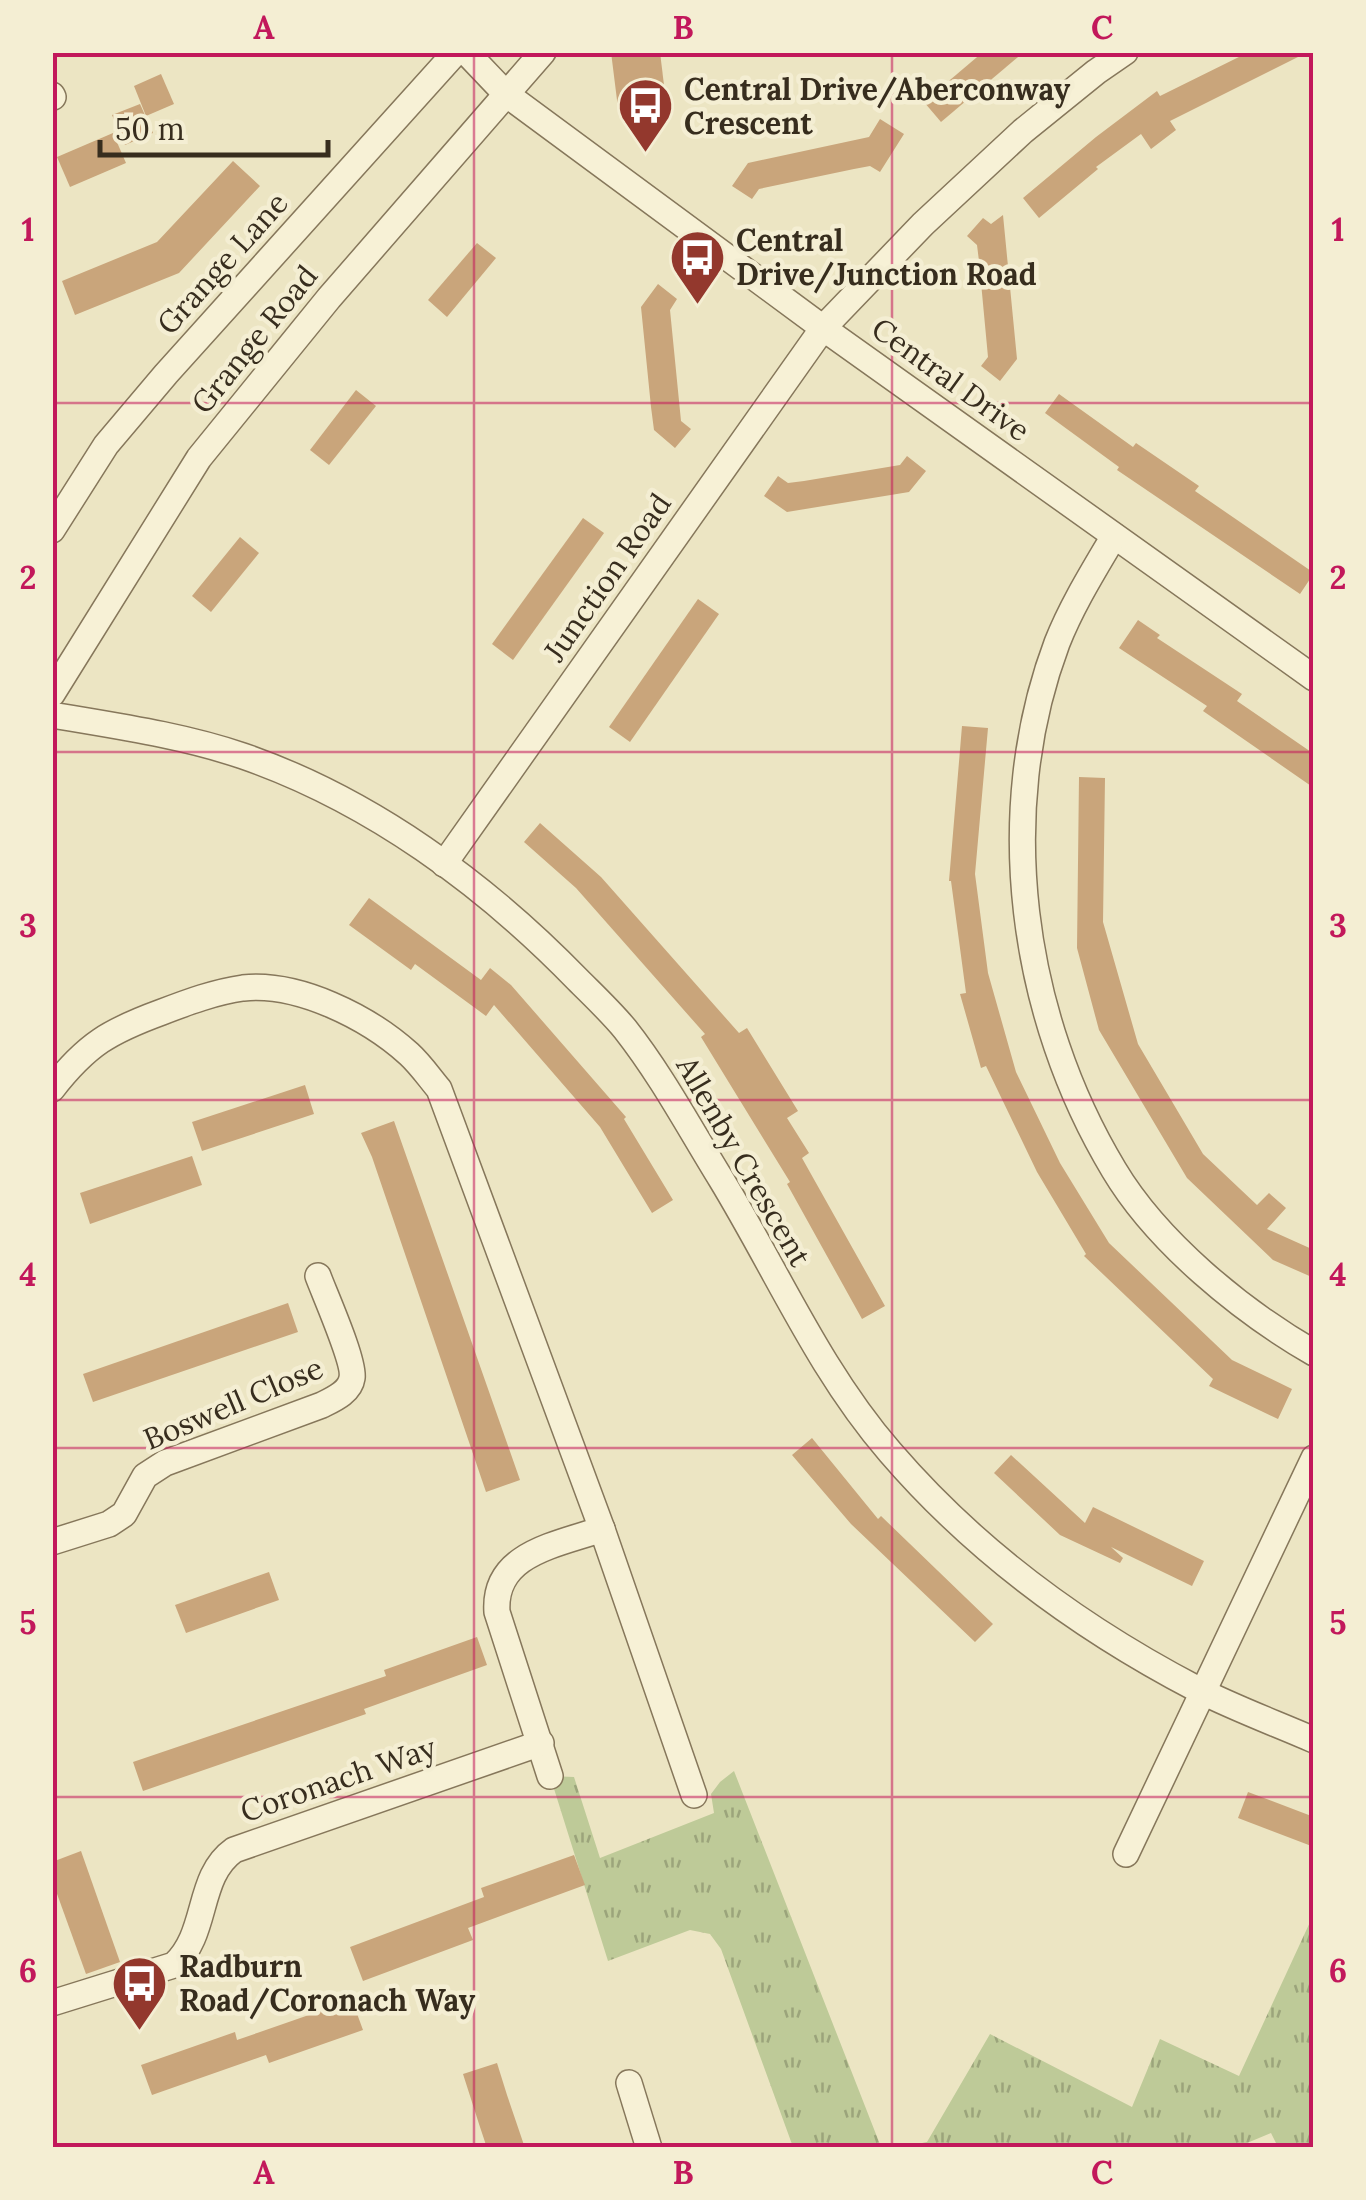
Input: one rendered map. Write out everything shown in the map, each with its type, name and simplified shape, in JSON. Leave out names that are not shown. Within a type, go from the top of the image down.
[{"type":"street","name":"Grange Lane","points":[[52,530],[106,445],[166,374],[456,52]]},
{"type":"street","name":"Central Drive","points":[[466,52],[506,94],[823,328],[1314,678]]},
{"type":"street","name":"Grange Road","points":[[52,694],[199,458],[328,298],[543,52]]},
{"type":"street","name":"Junction Road","points":[[444,864],[823,328],[923,224],[1024,131],[1125,52]]},
{"type":"street","points":[[1114,536],[1081,592],[1058,643],[1031,750],[1024,819],[1030,945],[1051,1029],[1075,1092],[1114,1170],[1153,1223],[1225,1291],[1314,1353]]},
{"type":"street","name":"Allenby Crescent","points":[[52,715],[190,740],[245,757],[385,824],[494,900],[624,1028],[729,1193],[793,1311],[844,1392],[888,1450],[938,1505],[1062,1608],[1200,1691],[1314,1740]]},
{"type":"street","points":[[52,1089],[92,1044],[126,1025],[196,999],[244,988],[286,989],[328,1004],[409,1054],[439,1088],[602,1529],[694,1795]]},
{"type":"street","name":"Boswell Close","points":[[52,1542],[110,1524],[124,1514],[144,1476],[165,1463],[322,1405],[346,1390],[352,1378],[350,1362],[318,1276]]},
{"type":"street","points":[[1126,1854],[1200,1691],[1314,1458]]},
{"type":"street","points":[[550,1776],[496,1612],[495,1592],[504,1574],[528,1556],[602,1529]]},
{"type":"street","name":"Coronach Way","points":[[52,2004],[174,1965],[190,1951],[214,1872],[221,1859],[234,1850],[541,1743]]},
{"type":"street","points":[[629,2083],[649,2148]]},
{"type":"green space","points":[[734,1771],[881,2147],[793,2147],[721,1949],[710,1934],[690,1930],[608,1961],[550,1776],[574,1777],[600,1858],[714,1813],[711,1794]]},
{"type":"green space","points":[[1311,1920],[1313,2147],[1278,2147],[1271,2133],[1235,2148],[902,2147],[927,2142],[990,2034],[1132,2107],[1160,2039],[1239,2076]]},
{"type":"building","points":[[611,52],[660,52],[667,110],[619,116]]},
{"type":"building","points":[[983,52],[1024,52],[941,122],[924,102]]},
{"type":"building","points":[[1249,52],[1308,52],[1170,121],[1176,130],[1151,149],[1141,134],[1096,167],[1039,218],[1023,198],[1157,91],[1160,96]]},
{"type":"building","points":[[161,74],[174,104],[146,116],[134,86]]},
{"type":"building","points":[[140,104],[153,133],[125,145],[112,115]]},
{"type":"building","points":[[880,119],[904,134],[880,172],[870,166],[759,189],[752,199],[732,186],[748,163],[869,137]]},
{"type":"building","points":[[113,133],[126,163],[70,187],[57,157]]},
{"type":"building","points":[[233,161],[260,186],[179,273],[75,315],[62,281],[157,242]]},
{"type":"building","points":[[1003,215],[1017,359],[1000,381],[981,366],[988,357],[979,261],[977,245],[967,236],[983,218],[991,224]]},
{"type":"building","points":[[477,243],[496,258],[447,317],[428,300]]},
{"type":"building","points":[[658,284],[677,299],[670,310],[681,421],[691,429],[675,448],[654,430],[651,407],[641,307]]},
{"type":"building","points":[[356,390],[376,406],[329,465],[310,450]]},
{"type":"building","points":[[1059,394],[1133,447],[1136,443],[1199,486],[1195,491],[1314,573],[1300,594],[1117,470],[1119,467],[1045,413]]},
{"type":"building","points":[[907,456],[926,471],[909,492],[787,512],[764,496],[778,476],[788,483],[804,481],[900,465]]},
{"type":"building","points":[[583,518],[604,533],[513,660],[492,644]]},
{"type":"building","points":[[240,537],[259,553],[211,612],[192,596]]},
{"type":"building","points":[[698,599],[719,614],[630,742],[609,727]]},
{"type":"building","points":[[1138,620],[1160,635],[1157,638],[1242,694],[1237,701],[1314,754],[1314,788],[1203,711],[1207,706],[1119,648]]},
{"type":"building","points":[[962,726],[988,728],[975,874],[988,973],[1016,1072],[1060,1163],[1109,1243],[1232,1360],[1292,1389],[1278,1419],[1209,1386],[1213,1379],[1084,1256],[1037,1172],[986,1066],[981,1068],[960,994],[966,993],[949,881]]},
{"type":"building","points":[[1079,777],[1105,778],[1103,922],[1138,1044],[1203,1154],[1257,1205],[1269,1193],[1286,1208],[1267,1229],[1314,1250],[1314,1278],[1273,1260],[1187,1178],[1099,1030],[1077,948]]},
{"type":"building","points":[[540,823],[601,877],[739,1033],[747,1028],[798,1111],[787,1118],[809,1153],[802,1158],[885,1306],[862,1319],[787,1184],[790,1182],[701,1037],[705,1034],[576,888],[524,842]]},
{"type":"building","points":[[369,898],[481,980],[490,968],[511,985],[626,1117],[673,1200],[652,1213],[600,1127],[494,1005],[486,1016],[415,964],[411,970],[349,925]]},
{"type":"building","points":[[305,1085],[314,1114],[202,1151],[192,1122]]},
{"type":"building","points":[[394,1121],[520,1480],[486,1492],[361,1133]]},
{"type":"building","points":[[192,1156],[202,1185],[90,1224],[80,1193]]},
{"type":"building","points":[[288,1303],[298,1332],[93,1402],[83,1374]]},
{"type":"building","points":[[812,1438],[878,1519],[881,1516],[993,1624],[975,1642],[851,1524],[792,1455]]},
{"type":"building","points":[[1011,1455],[1085,1523],[1093,1507],[1204,1561],[1192,1586],[1111,1547],[1123,1558],[1120,1563],[1060,1535],[994,1473]]},
{"type":"building","points":[[269,1572],[279,1600],[186,1633],[175,1605]]},
{"type":"building","points":[[477,1637],[487,1665],[364,1709],[366,1714],[143,1791],[133,1762],[386,1676],[384,1670]]},
{"type":"building","points":[[1248,1792],[1314,1817],[1314,1847],[1238,1818]]},
{"type":"building","points":[[81,1851],[120,1962],[86,1974],[52,1880],[52,1862]]},
{"type":"building","points":[[574,1855],[585,1885],[468,1928],[473,1940],[363,1981],[350,1947],[484,1897],[481,1888]]},
{"type":"building","points":[[352,2000],[363,2030],[269,2063],[266,2055],[152,2095],[141,2065],[235,2032],[237,2040]]},
{"type":"building","points":[[497,2063],[525,2148],[487,2148],[479,2124],[463,2074]]},
{"type":"place","name":"Central Drive/Aberconway Crescent","points":[[645,155]]},
{"type":"place","name":"Central Drive/Junction Road","points":[[697,306]]},
{"type":"place","name":"Radburn Road/Coronach Way","points":[[140,2032]]}]
